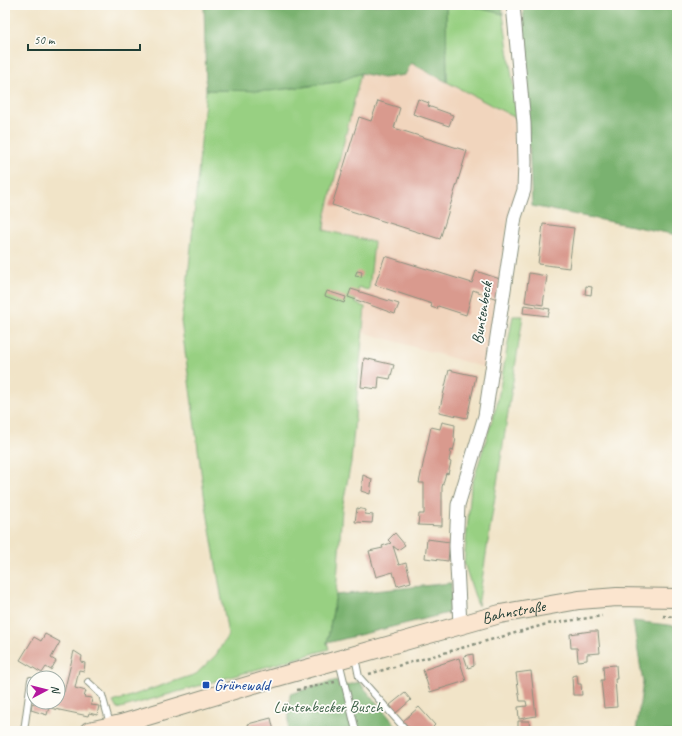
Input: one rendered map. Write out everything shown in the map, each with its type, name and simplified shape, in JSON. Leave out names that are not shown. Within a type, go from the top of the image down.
[{"type":"main road","name":"Bahnstraße","points":[[89,731],[460,625],[527,609],[579,600],[617,597],[677,598]]},
{"type":"street","name":"Buntenbeck","points":[[460,625],[456,546],[458,505],[485,416],[515,217],[524,190],[524,124],[513,5]]},
{"type":"lane","points":[[346,658],[359,677],[407,731]]},
{"type":"lane","points":[[346,658],[343,681],[356,731]]},
{"type":"lane","points":[[88,682],[102,695],[110,726]]},
{"type":"lane","points":[[24,731],[27,710]]},
{"type":"path","points":[[359,677],[547,624],[609,615]]},
{"type":"path","points":[[658,615],[677,617]]},
{"type":"shaded area","points":[[411,63],[518,119],[520,187],[508,220],[486,368],[363,332],[365,307],[370,292],[374,242],[324,231],[325,218],[361,73],[383,78]]},
{"type":"green space","points":[[204,5],[446,5],[447,82],[411,63],[405,75],[383,78],[361,73],[337,82],[270,91],[206,90]]},
{"type":"green space","points":[[446,5],[467,5],[503,14],[518,119],[447,82]]},
{"type":"green space","points":[[467,5],[502,5],[503,14]]},
{"type":"green space","points":[[523,5],[677,5],[677,235],[532,206]]},
{"type":"green space","points":[[361,73],[325,218],[324,230],[374,242],[369,291],[359,287],[355,303],[365,307],[351,462],[342,509],[336,595],[327,643],[329,649],[117,709],[113,702],[196,674],[216,655],[228,635],[204,494],[181,321],[188,278],[206,90],[265,90],[304,87],[323,84]]},
{"type":"green space","points":[[513,316],[523,316],[478,606],[464,563],[471,488],[497,404]]},
{"type":"green space","points":[[451,583],[452,612],[327,643],[336,595]]},
{"type":"green space","points":[[633,621],[677,626],[677,731],[636,731],[643,682]]},
{"type":"green space","name":"Lüntenbecker Busch","points":[[337,680],[339,687],[359,682],[401,731],[288,731],[290,694]]},
{"type":"building","points":[[418,99],[429,103],[428,106],[453,115],[449,126],[413,114]]},
{"type":"building","points":[[378,101],[400,108],[394,128],[467,151],[440,239],[332,205],[359,117],[371,121]]},
{"type":"building","points":[[543,224],[574,228],[569,268],[538,264]]},
{"type":"building","points":[[385,256],[472,283],[476,271],[500,279],[497,299],[473,290],[466,315],[438,306],[437,309],[431,307],[432,304],[375,285]]},
{"type":"building","points":[[357,271],[362,272],[361,277],[355,276]]},
{"type":"building","points":[[529,273],[547,276],[543,305],[525,302]]},
{"type":"building","points":[[586,286],[592,287],[591,295],[585,294]]},
{"type":"building","points":[[351,289],[399,304],[395,314],[348,297]]},
{"type":"building","points":[[327,291],[346,297],[344,303],[325,296]]},
{"type":"building","points":[[524,305],[550,309],[548,316],[523,313]]},
{"type":"building","points":[[364,358],[394,365],[390,379],[379,377],[378,389],[361,387]]},
{"type":"building","points":[[449,370],[476,376],[467,418],[439,412]]},
{"type":"building","points":[[442,422],[455,425],[454,438],[456,439],[453,451],[451,450],[449,461],[451,462],[448,474],[446,473],[442,487],[442,526],[418,525],[419,514],[424,514],[424,483],[419,483],[431,427],[440,429]]},
{"type":"building","points":[[363,475],[372,479],[370,494],[361,491]]},
{"type":"building","points":[[357,508],[366,510],[365,514],[373,515],[372,523],[355,522]]},
{"type":"building","points":[[395,533],[405,545],[398,550],[393,546],[399,565],[406,563],[411,582],[397,586],[393,572],[376,577],[369,551],[383,548],[382,546],[391,543],[388,540]]},
{"type":"building","points":[[427,539],[450,542],[448,561],[425,558]]},
{"type":"building","points":[[598,631],[600,653],[587,654],[587,660],[578,661],[577,648],[571,648],[570,634]]},
{"type":"building","points":[[45,634],[60,642],[51,658],[56,661],[51,670],[46,667],[44,670],[37,670],[20,660],[34,637],[41,641]]},
{"type":"building","points":[[74,651],[82,656],[81,662],[85,663],[84,671],[79,670],[75,688],[86,691],[84,697],[92,698],[91,705],[99,706],[97,715],[89,713],[88,716],[60,710],[66,710],[66,684]]},
{"type":"building","points":[[473,654],[474,666],[468,668],[464,656]]},
{"type":"building","points":[[459,658],[466,681],[430,692],[423,670]]},
{"type":"building","points":[[616,665],[617,679],[615,679],[617,707],[604,708],[601,680],[604,680],[603,666]]},
{"type":"building","points":[[531,671],[536,716],[519,719],[518,707],[527,706],[526,701],[520,701],[516,673]]},
{"type":"building","points":[[577,675],[578,684],[581,684],[582,695],[573,695],[572,676]]},
{"type":"building","points":[[405,693],[411,700],[396,713],[390,705]]},
{"type":"building","points":[[419,707],[435,725],[433,727],[437,731],[412,731],[403,721]]},
{"type":"building","points":[[31,710],[48,710],[47,715]]},
{"type":"building","points":[[271,718],[274,731],[250,731],[248,724]]},
{"type":"building","points":[[518,721],[529,721],[530,731],[518,731]]},
{"type":"place","name":"Grünewald","points":[[206,685]]}]
